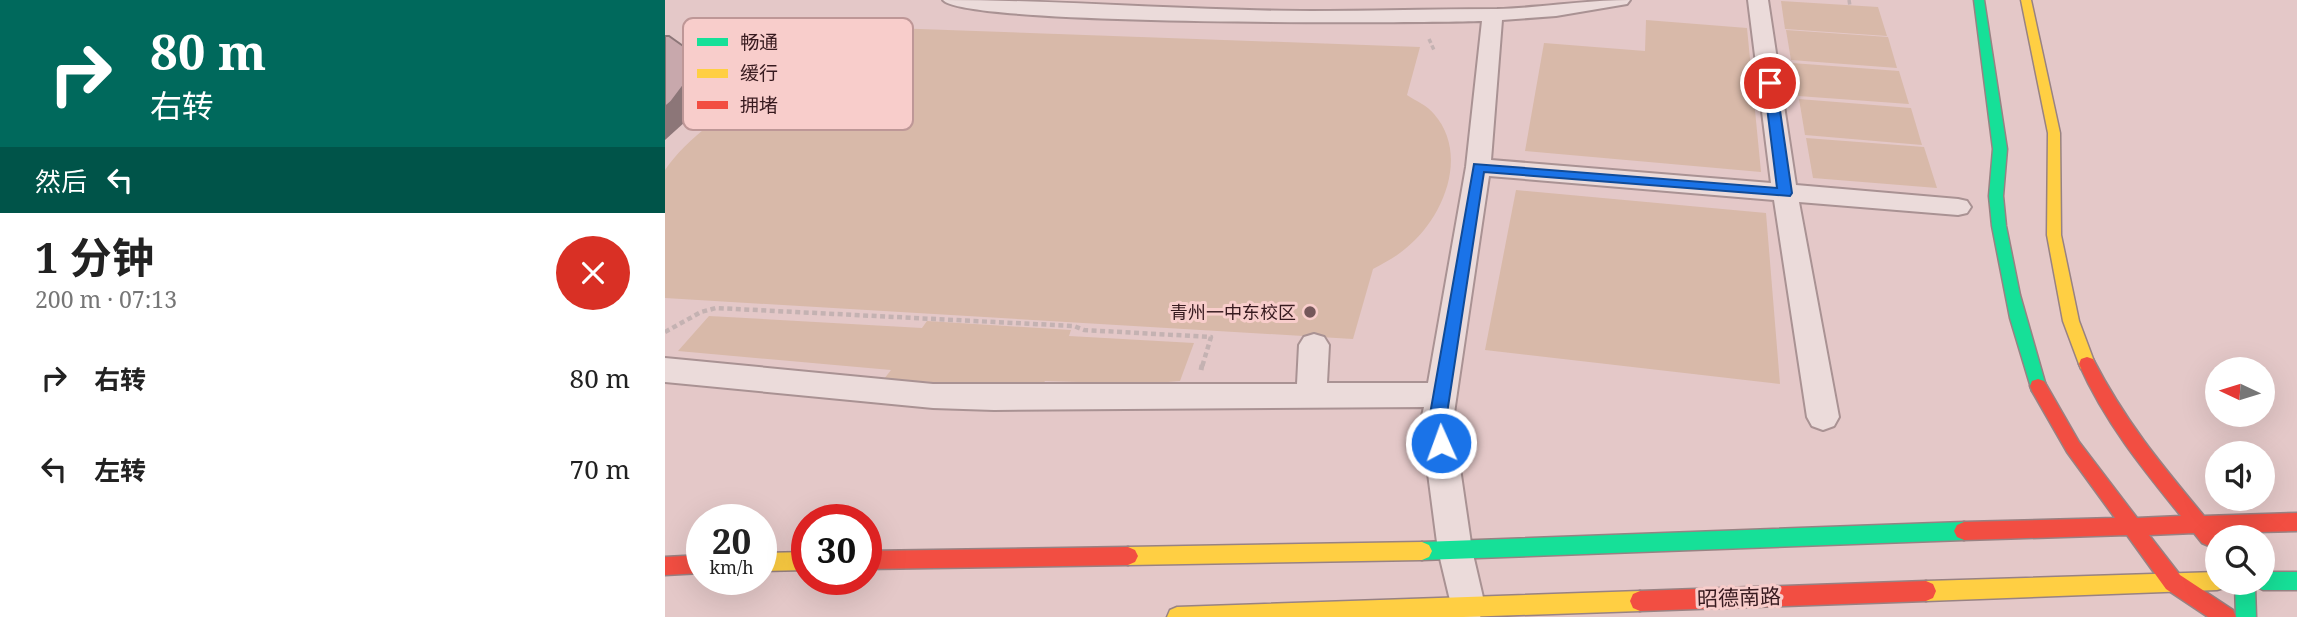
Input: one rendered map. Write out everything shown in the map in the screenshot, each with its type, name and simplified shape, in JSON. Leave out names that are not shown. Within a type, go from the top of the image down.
[{"type":"street","points":[[953,0],[1044,8],[1303,18],[1493,14],[1620,0]]},
{"type":"street","points":[[1758,0],[1785,193],[1823,417]]},
{"type":"street","points":[[1979,0],[1998,125],[2000,157],[1995,198],[2003,257],[2016,320],[2039,390],[2073,447],[2173,582],[2226,617]]},
{"type":"street","points":[[2027,0],[2054,133],[2054,235],[2071,321],[2093,378],[2141,453],[2205,532]]},
{"type":"street","points":[[1467,606],[1455,550],[1437,420],[1478,167],[1493,14]]},
{"type":"street","points":[[1478,167],[1958,207]]},
{"type":"street","points":[[1311,397],[1314,345]]},
{"type":"street","points":[[665,370],[933,396],[1193,398],[1442,395]]},
{"type":"street","points":[[882,560],[1455,550],[2130,525],[2297,522]]},
{"type":"street","points":[[665,566],[686,565]]},
{"type":"street","points":[[2275,581],[2297,581]]},
{"type":"street","name":"昭德南路","points":[[1177,617],[2205,582]]},
{"type":"street","points":[[2245,595],[2246,617]]},
{"type":"path","points":[[1849,0],[1850,6]]},
{"type":"path","points":[[665,332],[701,312],[716,308],[916,320],[928,317],[1211,337],[1193,398]]},
{"type":"shaded area","points":[[1781,1],[1878,7],[1887,36],[1785,29]]},
{"type":"shaded area","points":[[1646,20],[1747,28],[1761,172],[1525,151],[1544,43],[1645,51]]},
{"type":"shaded area","points":[[913,29],[1420,47],[1407,95],[1431,111],[1445,130],[1451,167],[1447,186],[1431,221],[1398,255],[1373,269],[1353,339],[665,298],[665,170],[703,130],[913,130]]},
{"type":"shaded area","points":[[1786,30],[1888,37],[1897,68],[1791,60]]},
{"type":"shaded area","points":[[1792,63],[1899,71],[1909,104],[1798,96]]},
{"type":"shaded area","points":[[1799,99],[1911,108],[1922,145],[1805,135]]},
{"type":"shaded area","points":[[1806,138],[1924,147],[1937,188],[1813,178]]},
{"type":"shaded area","points":[[1516,190],[1766,213],[1780,384],[1485,350]]},
{"type":"shaded area","points":[[709,316],[922,328],[927,321],[1071,330],[1069,336],[1194,343],[1180,381],[1144,384],[1045,381],[1040,389],[884,379],[891,370],[678,351]]},
{"type":"building","points":[[665,36],[669,36],[683,46],[683,86],[665,107]]},
{"type":"traffic: fast","points":[[1979,0],[2000,149],[1996,196],[1999,226],[2012,295],[2038,386]]},
{"type":"traffic: fast","points":[[1422,551],[1964,531]]},
{"type":"traffic: fast","points":[[2275,581],[2297,581]]},
{"type":"traffic: fast","points":[[2245,595],[2246,617]]},
{"type":"traffic: slow","points":[[2026,0],[2054,133],[2054,235],[2071,321],[2087,364]]},
{"type":"traffic: slow","points":[[1128,556],[1422,551]]},
{"type":"traffic: slow","points":[[777,562],[791,561]]},
{"type":"traffic: slow","points":[[1926,591],[2205,581]]},
{"type":"traffic: slow","points":[[1177,617],[1640,601]]},
{"type":"traffic: jam","points":[[2087,364],[2110,409],[2125,431],[2205,532]]},
{"type":"traffic: jam","points":[[2038,386],[2073,447],[2173,582],[2226,617]]},
{"type":"traffic: jam","points":[[1964,531],[2297,522]]},
{"type":"traffic: jam","points":[[882,560],[1128,556]]},
{"type":"traffic: jam","points":[[665,566],[686,565]]},
{"type":"traffic: jam","points":[[1640,601],[1926,591]]},
{"type":"place","name":"青州一中东校区","points":[[1310,312]]},
{"type":"route","points":[[1441,443],[1437,420],[1478,167],[1785,193],[1770,83]]}]
